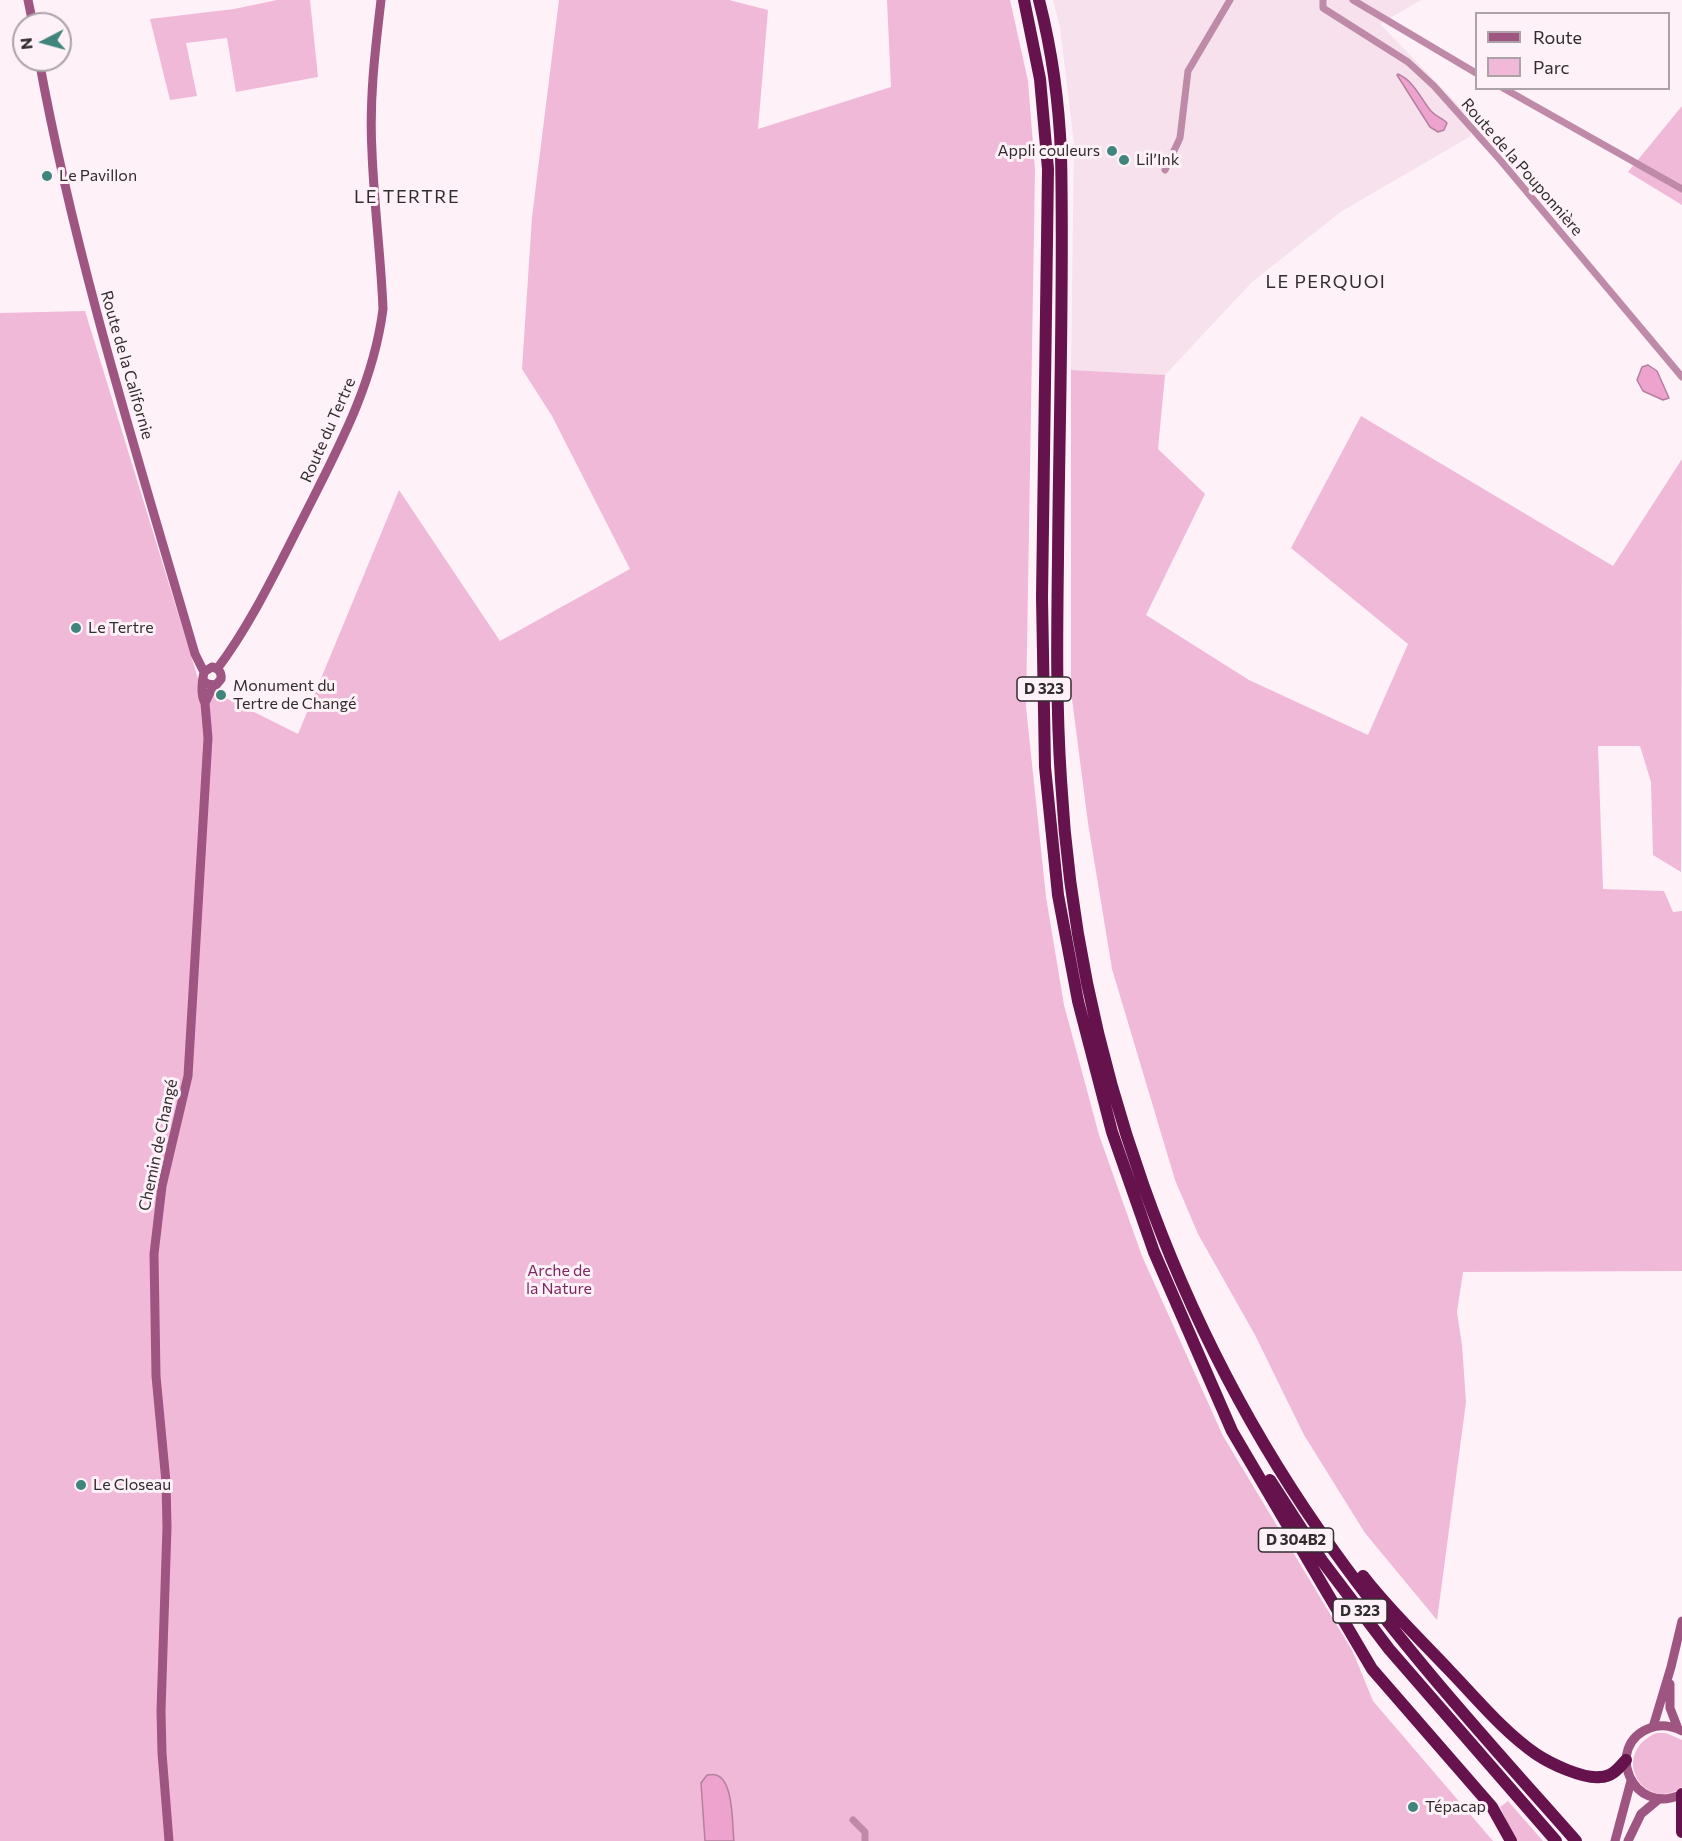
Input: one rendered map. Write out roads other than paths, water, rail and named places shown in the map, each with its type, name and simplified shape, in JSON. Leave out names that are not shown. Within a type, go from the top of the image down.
[{"type":"highway","name":"D 323","points":[[1024,0],[1040,79],[1047,169],[1043,631],[1045,767],[1058,895],[1078,1002],[1112,1131],[1154,1252],[1201,1355],[1258,1461],[1323,1562],[1389,1649],[1556,1841]]},
{"type":"highway","name":"D 323","points":[[1039,0],[1052,59],[1058,103],[1061,154],[1058,707],[1064,824],[1083,953],[1114,1090],[1164,1239],[1201,1323],[1265,1444],[1315,1525],[1401,1640],[1575,1840]]},
{"type":"highway","name":"D 304B2","points":[[1201,1355],[1232,1431],[1372,1669],[1492,1807],[1511,1841]]},
{"type":"highway","points":[[1315,1525],[1329,1535],[1395,1613],[1525,1746],[1548,1761],[1594,1777],[1602,1778],[1611,1774],[1626,1760]]},
{"type":"highway","points":[[1682,1794],[1682,1832]]},
{"type":"street","name":"Route du Tertre","points":[[217,669],[273,578],[323,479],[358,406],[371,371],[380,335],[383,309],[371,117],[374,53],[381,0]]},
{"type":"street","points":[[1165,170],[1180,138],[1188,71],[1230,0]]},
{"type":"street","name":"Route de la Pouponnière","points":[[1323,0],[1323,8],[1408,62],[1434,86],[1501,161],[1682,377]]},
{"type":"street","points":[[1353,0],[1475,72]]},
{"type":"street","name":"Route de la Californie","points":[[41,72],[58,158],[92,296],[195,654],[204,676]]},
{"type":"street","points":[[1507,90],[1682,189]]},
{"type":"street","points":[[205,703],[213,686],[221,679],[221,673],[212,667],[204,676],[207,684],[213,686]]},
{"type":"street","name":"Chemin de Changé","points":[[169,1841],[162,1753],[161,1700],[167,1527],[166,1476],[156,1376],[154,1254],[162,1186],[188,1076],[208,738],[205,703],[202,698],[204,676]]},
{"type":"street","points":[[1653,1727],[1682,1621]]},
{"type":"street","points":[[1671,1667],[1670,1708],[1680,1730]]},
{"type":"street","points":[[1680,1730],[1661,1726],[1646,1730],[1634,1739],[1626,1760],[1631,1781],[1643,1794],[1659,1800],[1675,1798],[1682,1794]]},
{"type":"street","points":[[1615,1841],[1631,1781]]},
{"type":"street","points":[[1628,1841],[1641,1815],[1659,1800]]},
{"type":"street","points":[[853,1820],[865,1832],[865,1841]]},
{"type":"place","name":"Appli couleurs","points":[[1112,151]]},
{"type":"place","name":"Lil’Ink","points":[[1124,160]]},
{"type":"place","name":"Le Pavillon","points":[[47,176]]},
{"type":"place","name":"Le Tertre","points":[[76,628]]},
{"type":"place","name":"Monument du Tertre de Changé","points":[[221,695]]},
{"type":"place","name":"Le Closeau","points":[[81,1485]]},
{"type":"place","name":"Tépacap","points":[[1413,1807]]},
{"type":"district","name":"LE TERTRE","points":[[407,197]]},
{"type":"district","name":"LE PERQUOI","points":[[1326,282]]},
{"type":"park label","name":"Arche de la Nature","points":[[559,1280]]}]
